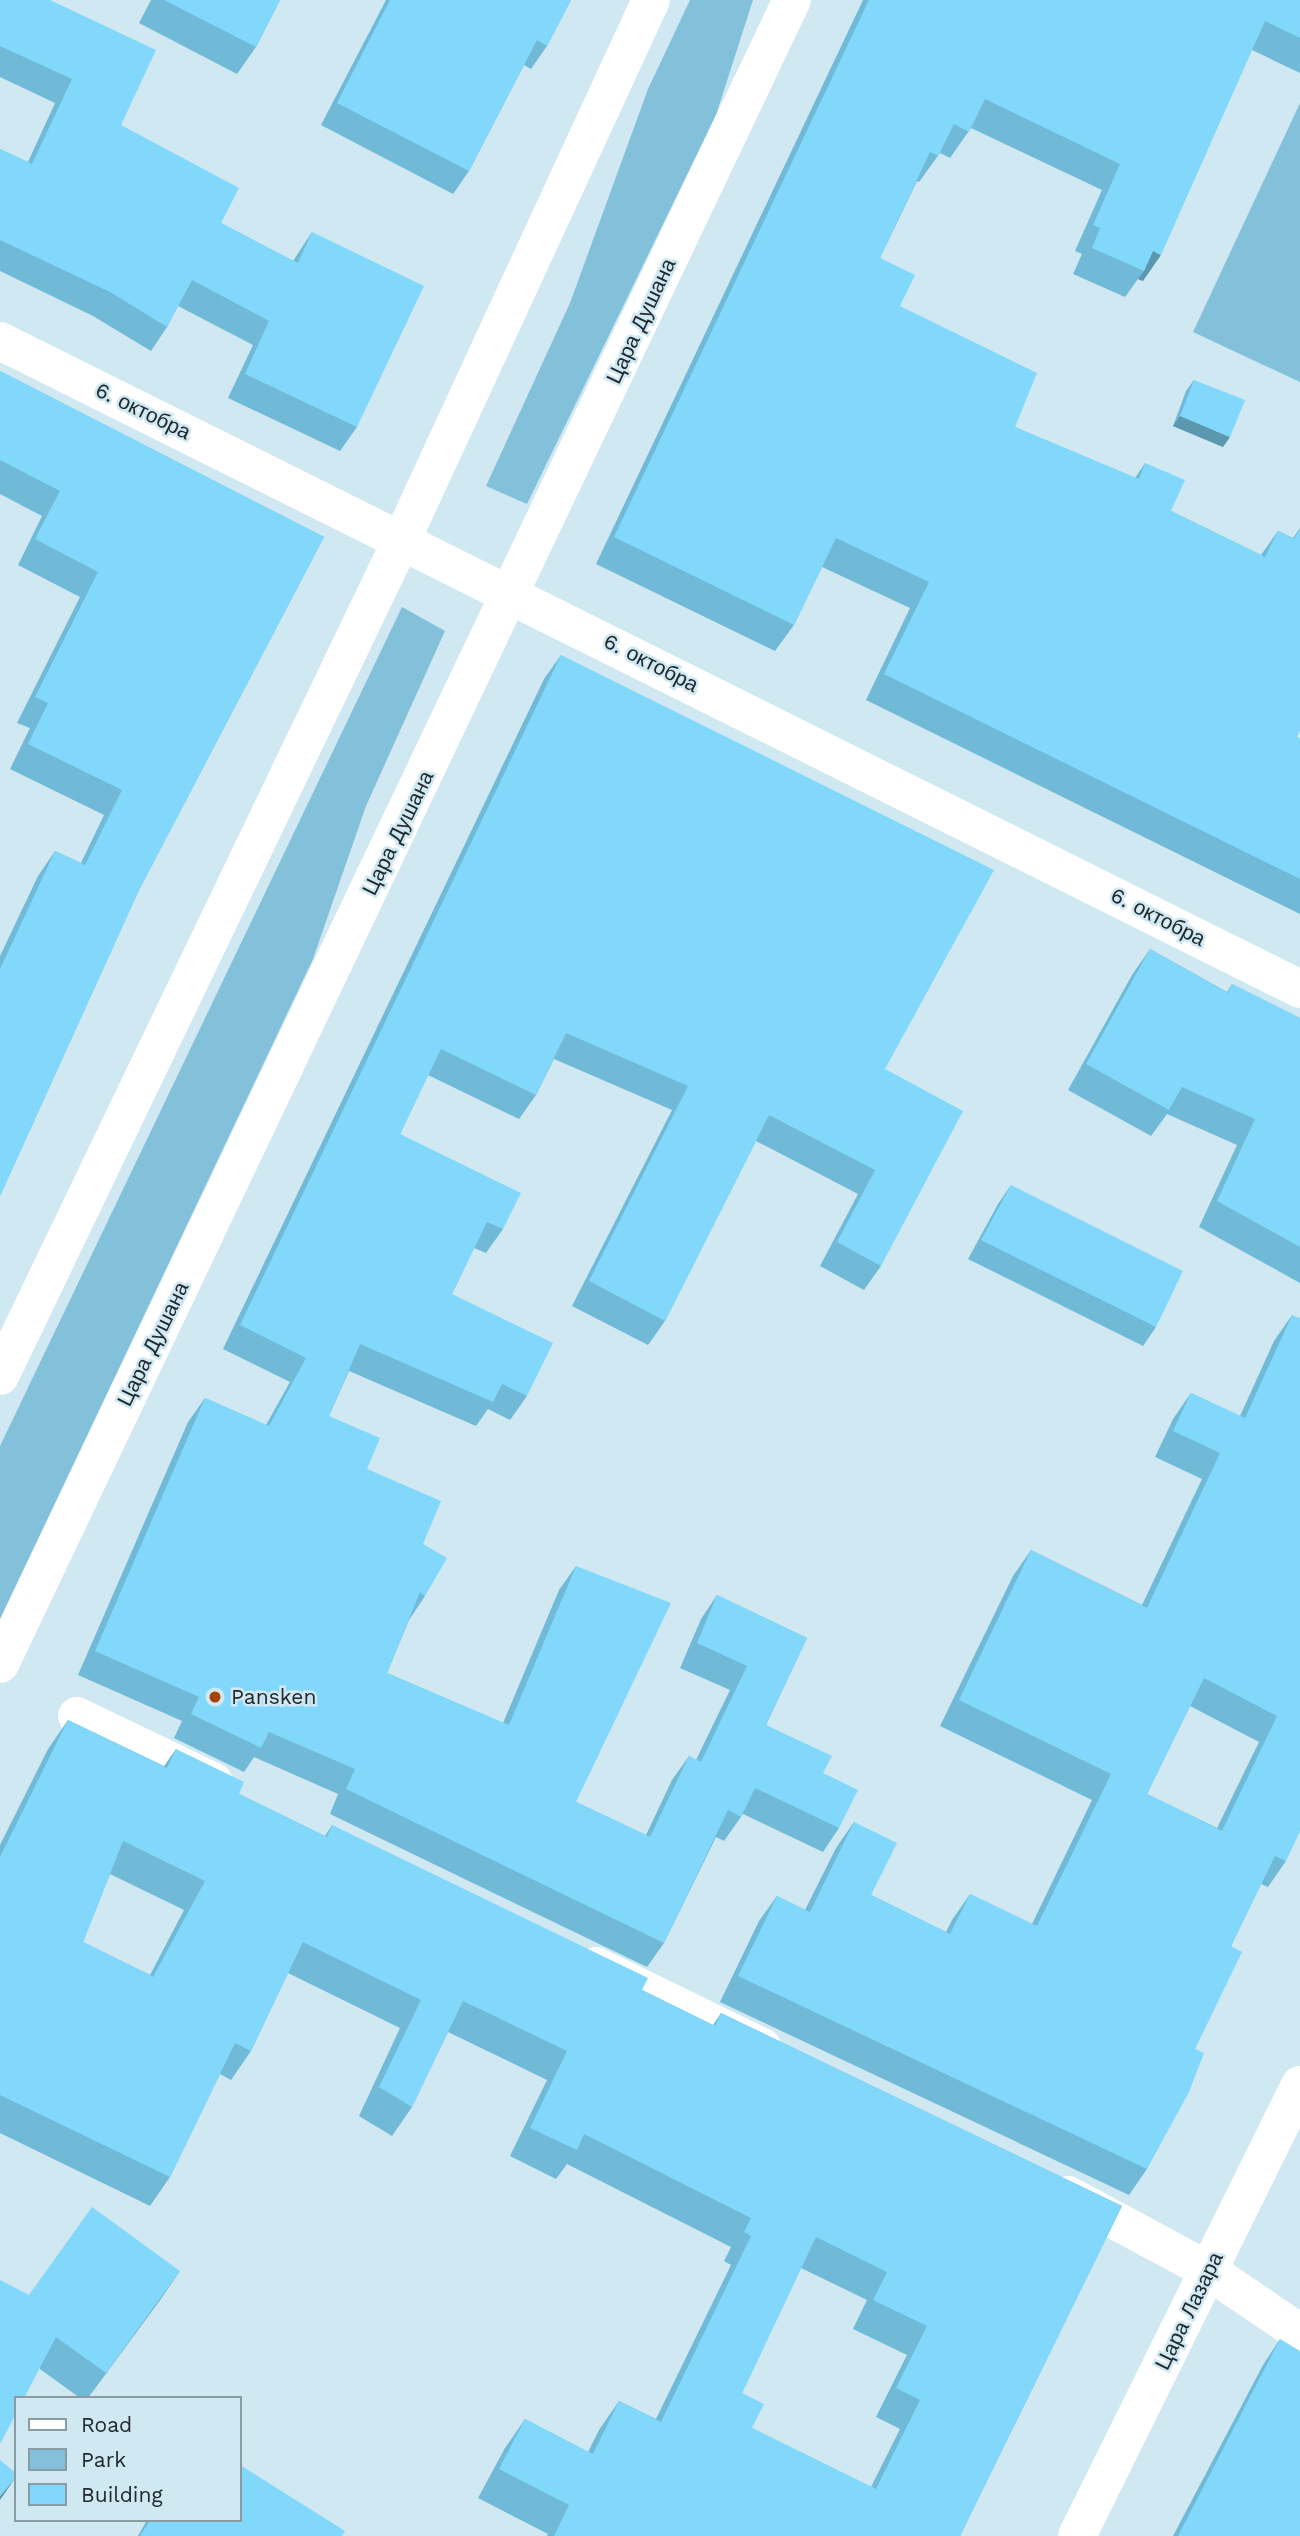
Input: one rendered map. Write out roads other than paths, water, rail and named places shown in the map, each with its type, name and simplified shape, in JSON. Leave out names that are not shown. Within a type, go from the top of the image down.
[{"type":"street","points":[[0,1376],[402,537],[651,0]]},
{"type":"street","name":"Цара Душана","points":[[0,1664],[513,593],[792,0]]},
{"type":"street","name":"6. октобра","points":[[0,341],[402,537],[1300,989]]},
{"type":"street","points":[[77,1716],[252,1800]]},
{"type":"street","points":[[565,1951],[790,2060]]},
{"type":"street","name":"Цара Лазара","points":[[1077,2536],[1300,2085]]},
{"type":"street","points":[[1040,2181],[1209,2271],[1300,2333]]},
{"type":"place","name":"Pansken","points":[[215,1697]]}]
